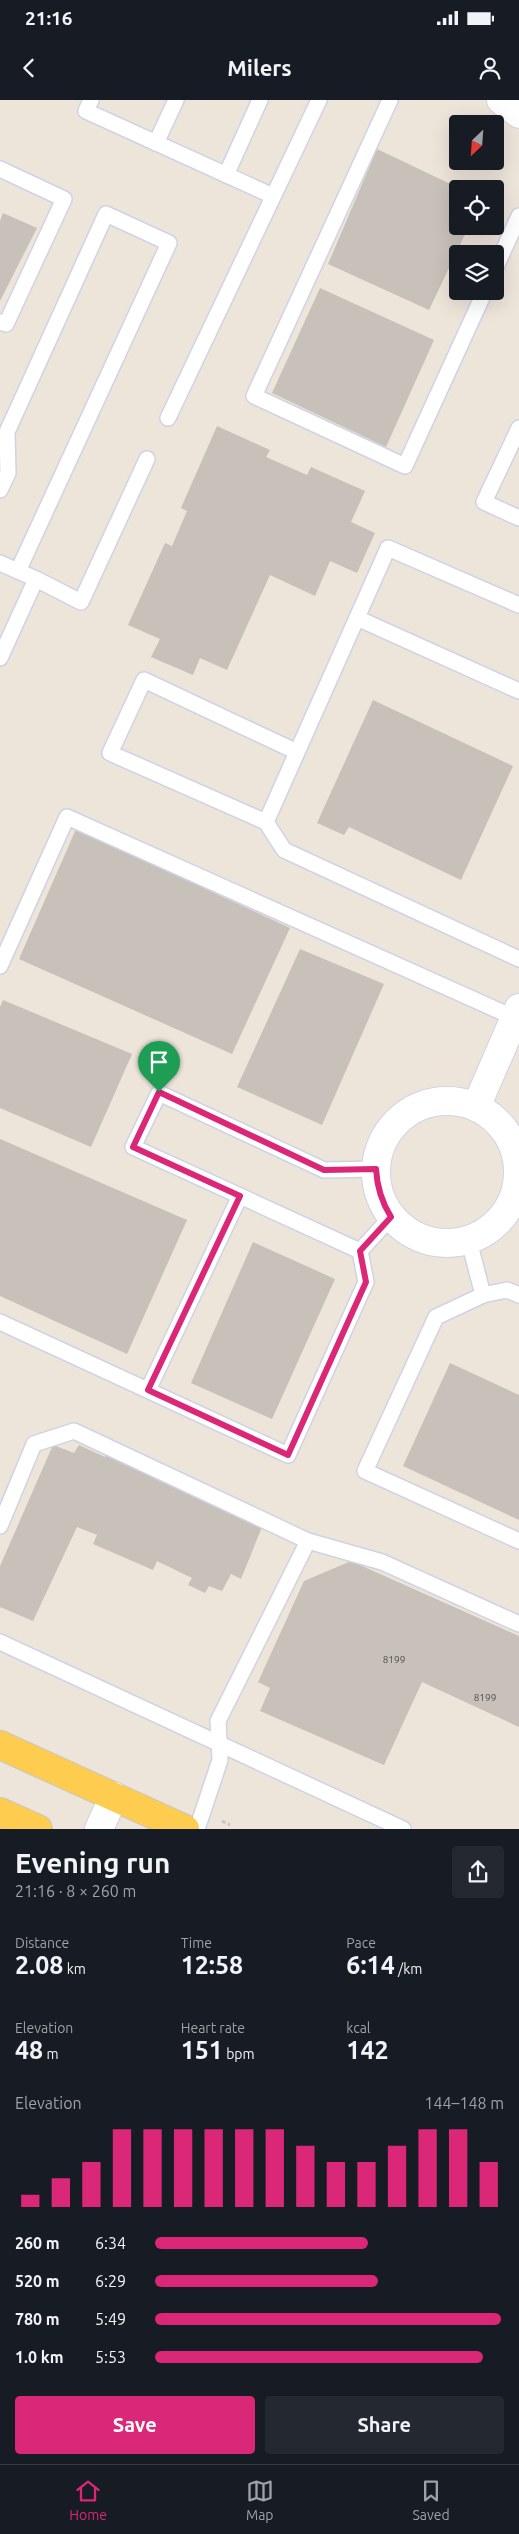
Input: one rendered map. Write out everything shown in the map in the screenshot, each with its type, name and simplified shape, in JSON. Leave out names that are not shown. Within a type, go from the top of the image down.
[{"type":"main road","points":[[0,1745],[114,1796],[156,1823],[185,1829]]},
{"type":"main road","points":[[0,1812],[38,1829]]},
{"type":"street","points":[[476,1107],[517,1013]]},
{"type":"street","points":[[442,1101],[476,1107],[490,1116],[515,1142],[518,1176],[512,1201],[498,1222],[484,1233],[469,1240],[452,1244],[426,1240],[403,1229],[391,1217],[382,1202],[377,1186],[378,1152],[385,1136],[396,1122],[409,1111],[425,1104],[442,1101]]},
{"type":"street","points":[[99,1829],[114,1796]]},
{"type":"lane","points":[[91,100],[86,111],[273,196]]},
{"type":"lane","points":[[156,143],[176,100]]},
{"type":"lane","points":[[226,174],[260,100]]},
{"type":"lane","points":[[168,418],[319,100]]},
{"type":"lane","points":[[390,100],[254,396],[405,466],[481,300]]},
{"type":"lane","points":[[0,169],[64,199],[6,324],[0,322]]},
{"type":"lane","points":[[0,490],[8,473],[4,430],[106,214],[169,243],[18,571]]},
{"type":"lane","points":[[504,249],[519,216]]},
{"type":"lane","points":[[519,428],[484,502],[519,518]]},
{"type":"lane","points":[[0,563],[82,602],[147,459]]},
{"type":"lane","points":[[266,822],[388,548],[519,605]]},
{"type":"lane","points":[[0,658],[36,579]]},
{"type":"lane","points":[[357,618],[519,691]]},
{"type":"lane","points":[[297,752],[144,680],[110,753],[266,822],[284,850],[519,959]]},
{"type":"lane","points":[[0,966],[67,817],[517,1013]]},
{"type":"lane","points":[[360,1251],[133,1147],[159,1092],[324,1170],[376,1169]]},
{"type":"lane","points":[[148,1390],[240,1196]]},
{"type":"lane","points":[[360,1251],[391,1217]]},
{"type":"lane","points":[[469,1240],[483,1295]]},
{"type":"lane","points":[[0,1322],[288,1455],[366,1282],[360,1251]]},
{"type":"lane","points":[[519,1295],[507,1290],[483,1295],[436,1317],[365,1471],[519,1541]]},
{"type":"lane","points":[[0,1526],[34,1444],[74,1430],[308,1540],[382,1562],[519,1624]]},
{"type":"lane","points":[[197,1829],[220,1760],[218,1721],[308,1540]]},
{"type":"lane","points":[[0,1642],[403,1829]]},
{"type":"building","points":[[377,149],[449,183],[449,235],[465,235],[460,245],[449,245],[449,268],[429,310],[328,264]]},
{"type":"building","points":[[3,213],[37,228],[0,301],[0,221]]},
{"type":"building","points":[[320,288],[434,340],[386,447],[272,393]]},
{"type":"building","points":[[217,426],[270,450],[266,457],[307,475],[311,467],[365,491],[351,522],[375,533],[357,573],[330,561],[315,596],[270,575],[227,670],[200,658],[193,675],[151,657],[160,639],[128,625],[165,543],[172,546],[187,511],[181,508]]},
{"type":"building","points":[[373,700],[513,766],[461,880],[349,827],[344,835],[317,823]]},
{"type":"building","points":[[76,829],[290,928],[232,1054],[19,959]]},
{"type":"building","points":[[300,949],[384,984],[322,1125],[237,1087]]},
{"type":"building","points":[[3,1000],[132,1054],[91,1147],[0,1108],[0,1007]]},
{"type":"building","points":[[0,1139],[187,1220],[127,1354],[0,1296]]},
{"type":"building","points":[[253,1242],[335,1279],[272,1419],[191,1383]]},
{"type":"building","points":[[450,1363],[519,1395],[519,1520],[403,1466]]},
{"type":"building","points":[[53,1445],[74,1453],[79,1445],[105,1457],[108,1448],[134,1460],[130,1466],[262,1527],[241,1579],[231,1574],[222,1591],[209,1586],[205,1593],[188,1585],[192,1578],[157,1561],[153,1570],[93,1544],[97,1535],[77,1527],[33,1621],[0,1607],[0,1566]]},
{"type":"building","points":[[351,1561],[519,1636],[519,1727],[422,1682],[384,1765],[260,1711],[270,1688],[258,1682],[304,1581]]},
{"type":"route","points":[[159,1092],[324,1170],[376,1169],[377,1186],[382,1202],[391,1217],[360,1251],[366,1282],[288,1455],[148,1390],[240,1196],[133,1147],[159,1092]]}]
